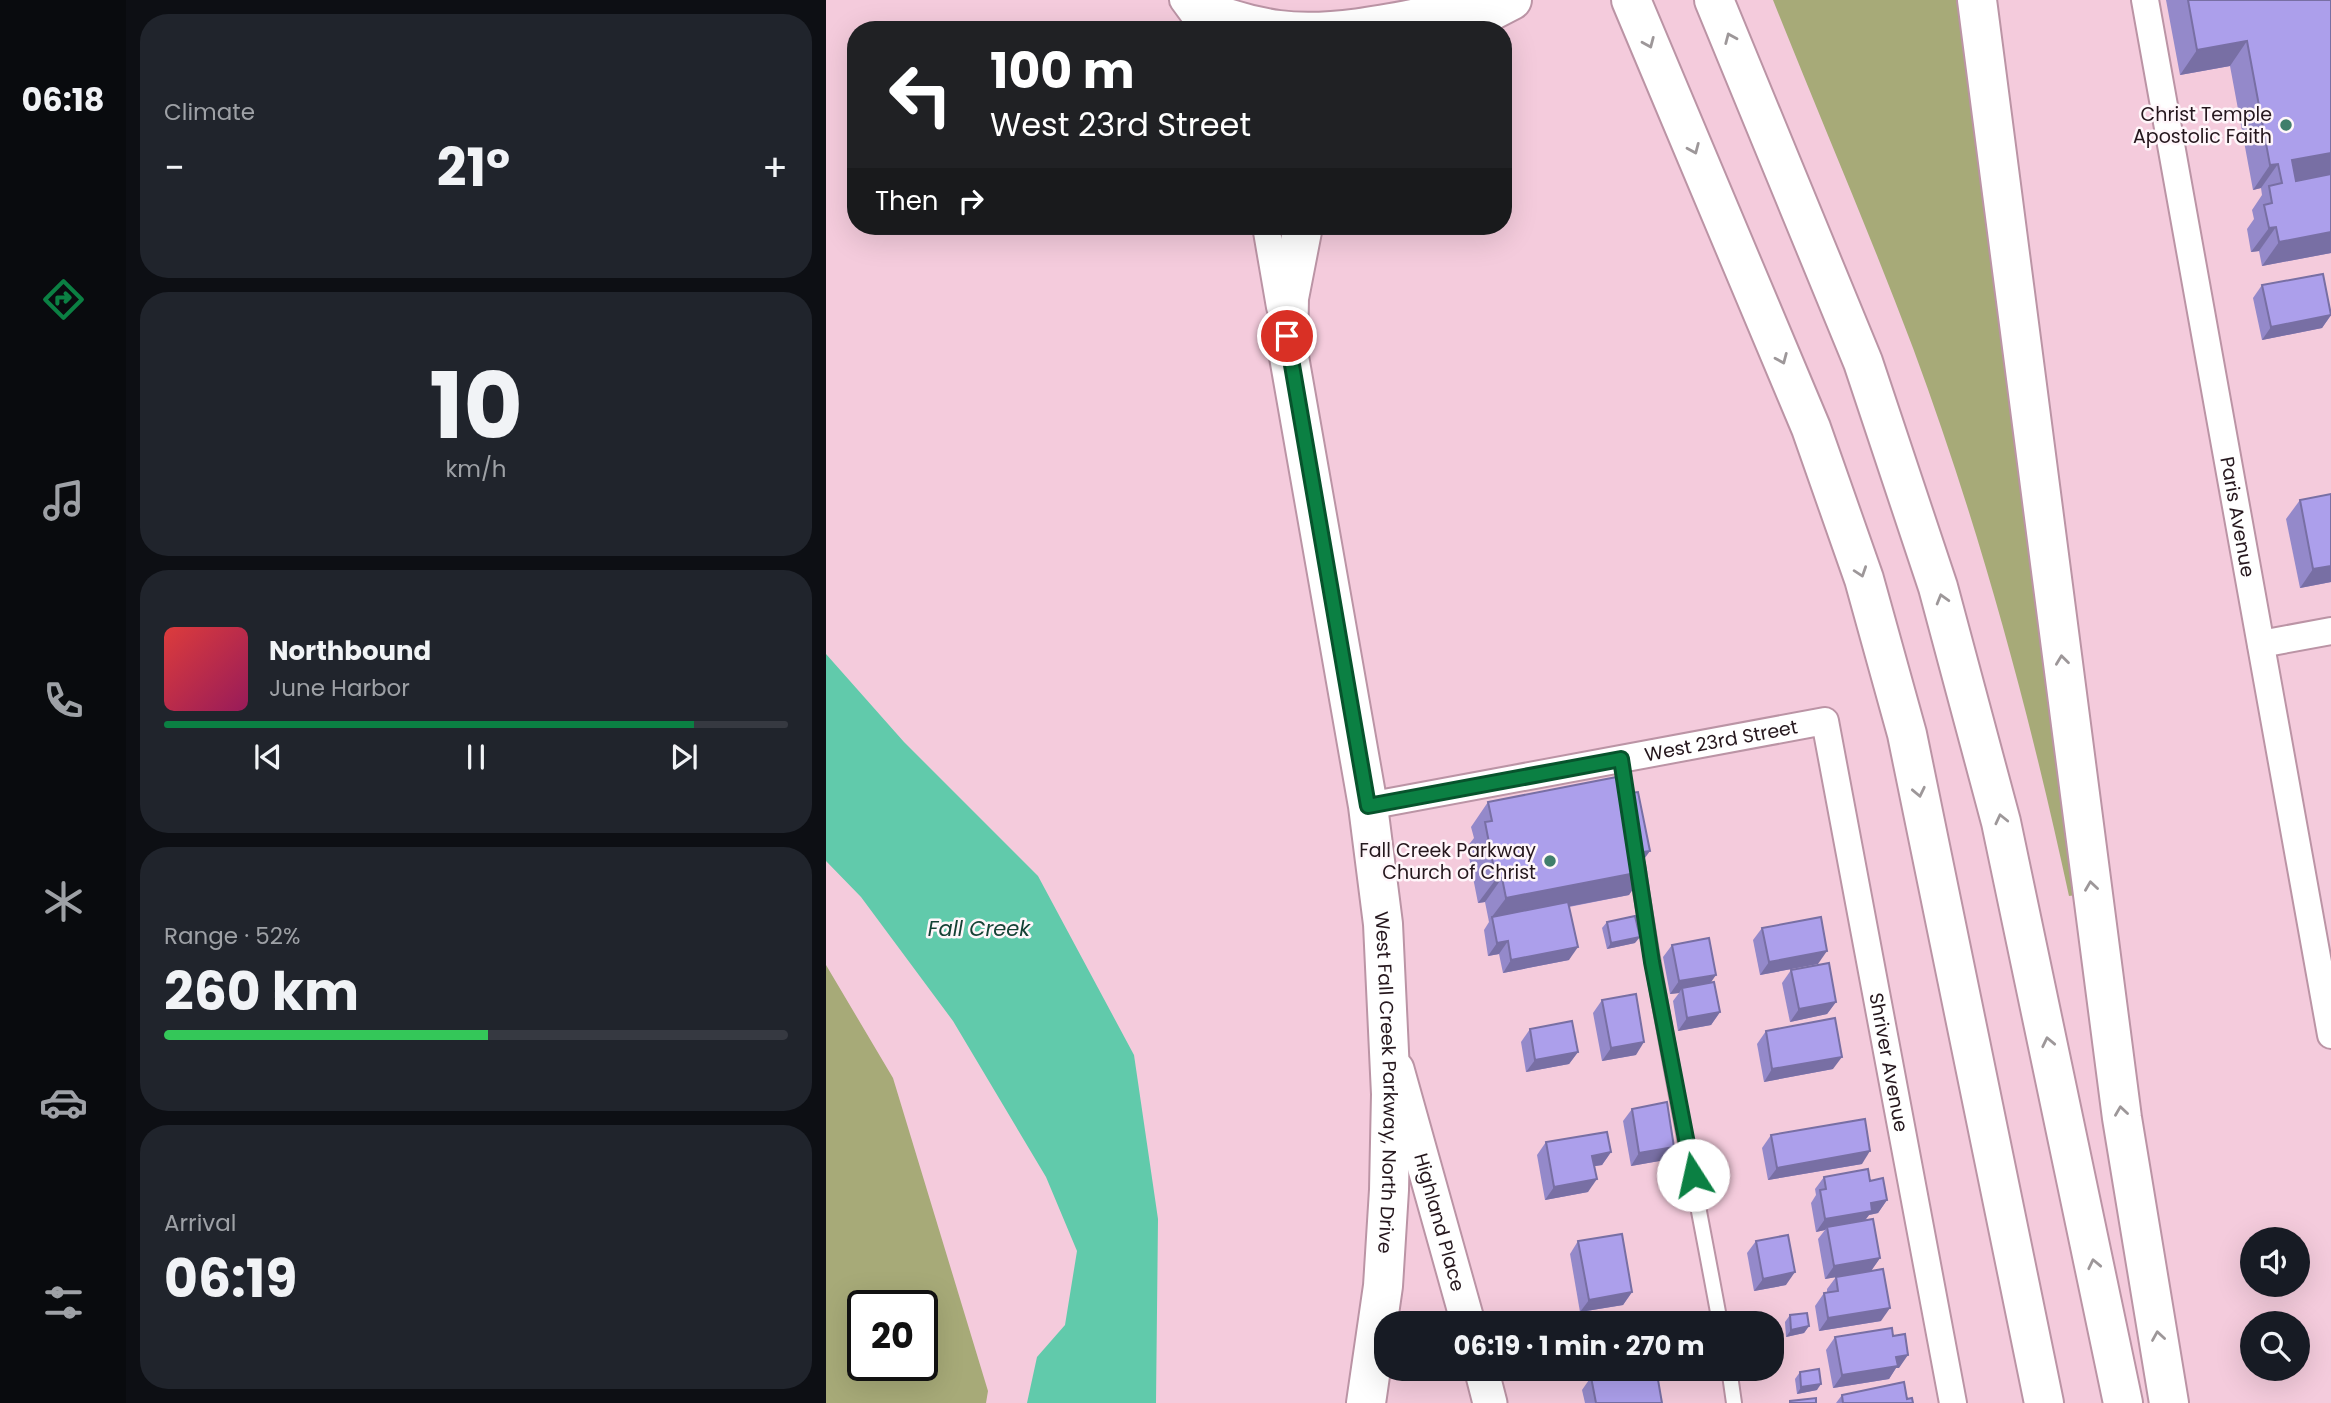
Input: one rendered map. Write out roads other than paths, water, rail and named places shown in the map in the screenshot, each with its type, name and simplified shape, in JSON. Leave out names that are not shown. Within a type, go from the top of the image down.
[{"type":"main road","points":[[1471,21],[1512,0]]},
{"type":"main road","points":[[1630,0],[1811,428],[1864,579],[1907,734],[2044,1403]]},
{"type":"main road","points":[[1714,0],[1863,362],[1918,524],[1966,682],[2012,867],[2123,1403]]},
{"type":"main road","points":[[1978,12],[2122,1118],[2169,1403]]},
{"type":"main road","name":"West Fall Creek Parkway, North Drive","points":[[1301,235],[1289,298],[1288,351],[1368,806],[1383,924],[1391,1094],[1388,1218],[1383,1286],[1366,1403]]},
{"type":"street","points":[[1183,0],[1198,21]]},
{"type":"street","points":[[1196,0],[1263,21]]},
{"type":"street","points":[[1359,21],[1478,0]]},
{"type":"street","name":"Paris Avenue","points":[[2146,0],[2331,1035]]},
{"type":"street","points":[[1268,235],[1288,351]]},
{"type":"street","points":[[2261,644],[2331,631]]},
{"type":"street","name":"West 23rd Street","points":[[1368,806],[1622,765],[1825,721]]},
{"type":"street","name":"Shriver Avenue","points":[[1825,721],[1952,1403]]},
{"type":"street","name":"Highland Place","points":[[1389,1040],[1465,1311]]},
{"type":"street","points":[[1484,1381],[1490,1403]]},
{"type":"lane","points":[[1635,854],[1664,1029],[1718,1311]]},
{"type":"lane","points":[[1731,1381],[1734,1403]]},
{"type":"water","name":"Fall Creek","points":[[826,654],[904,742],[1038,876],[1134,1055],[1158,1219],[1156,1403],[1027,1403],[1037,1357],[1065,1325],[1077,1251],[1046,1177],[953,1021],[861,897],[826,861]]},
{"type":"place","name":"Christ Temple Apostolic Faith","points":[[2286,125]]},
{"type":"place","name":"Fall Creek Parkway Church of Christ","points":[[1550,861]]}]
